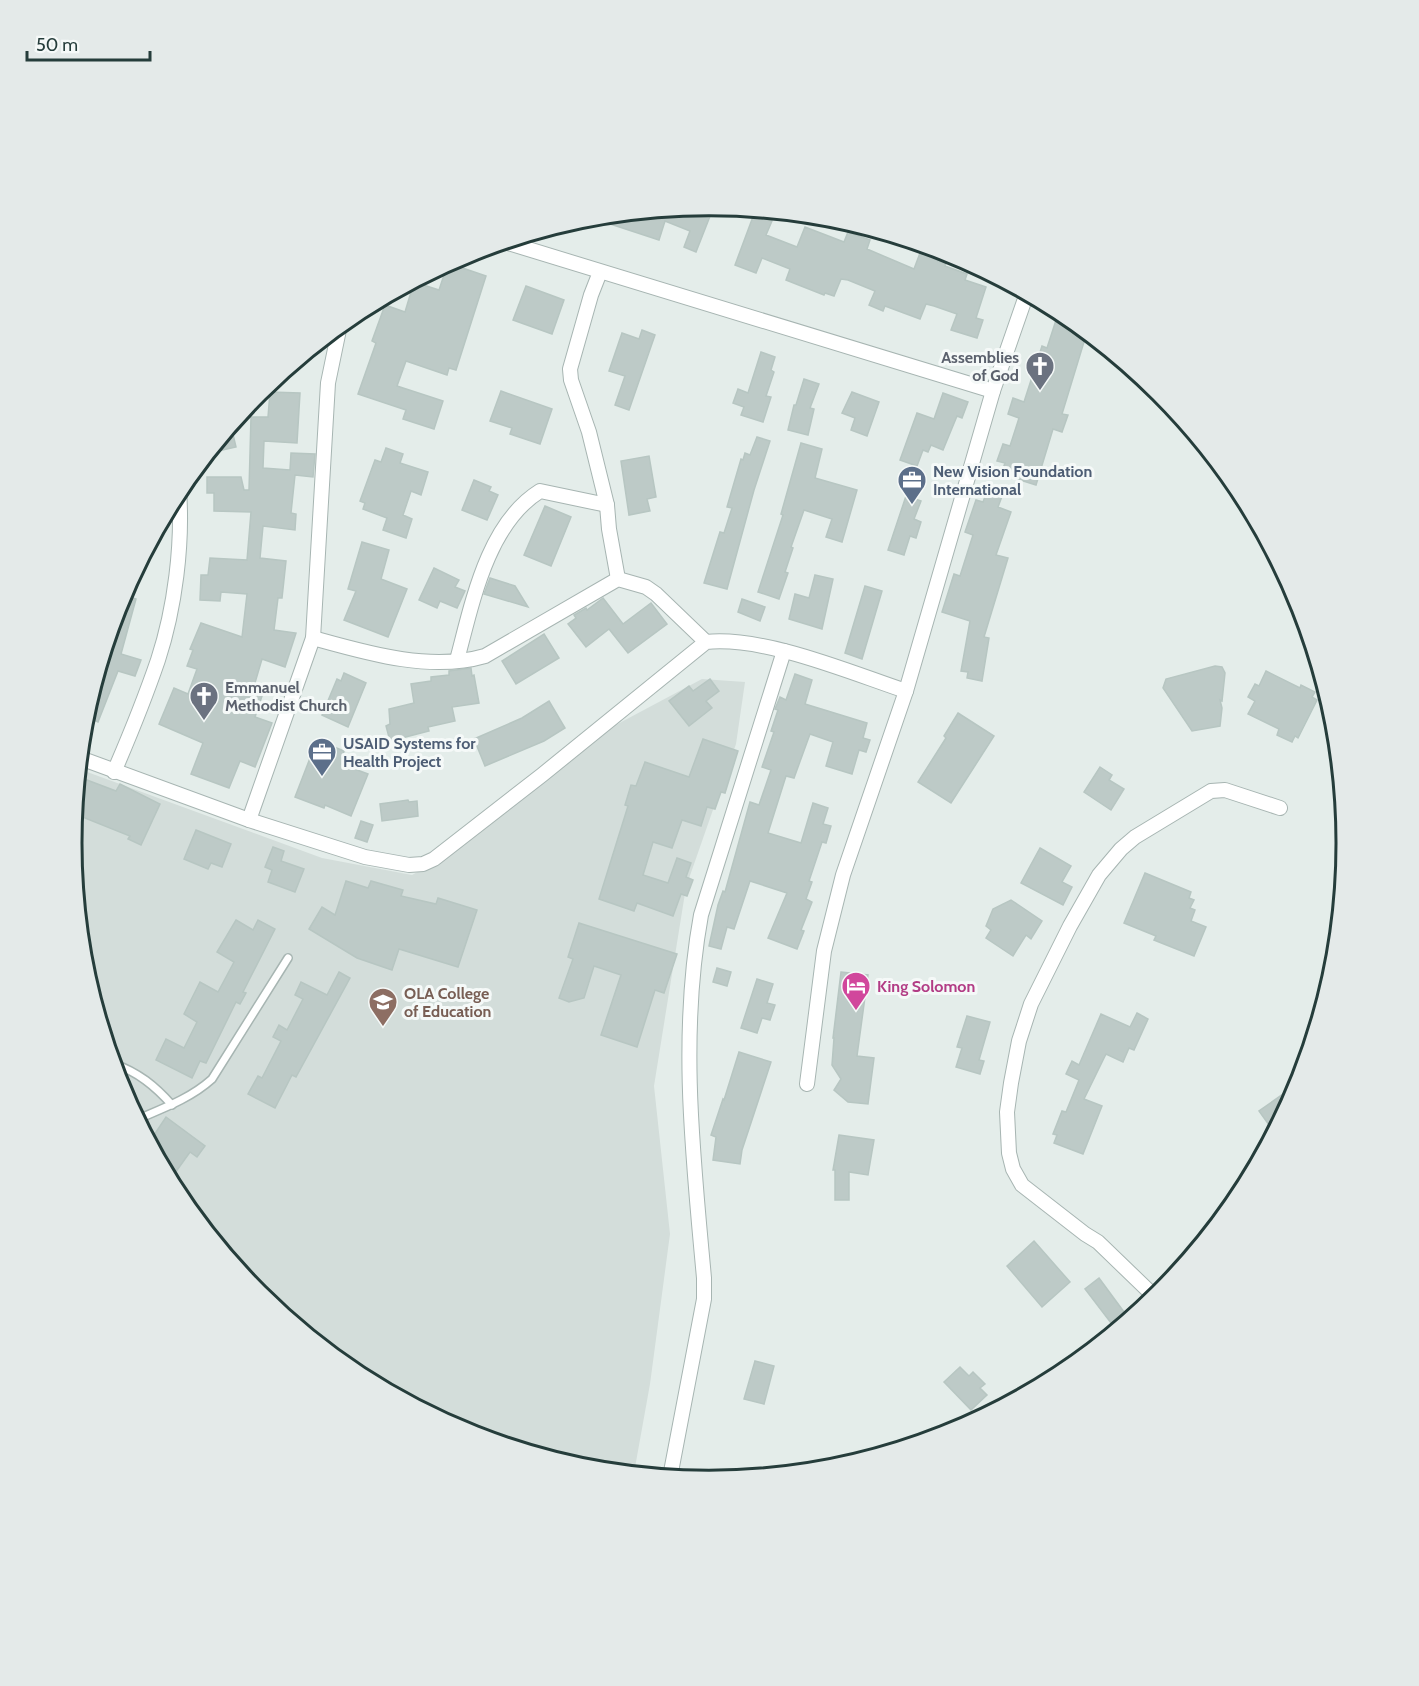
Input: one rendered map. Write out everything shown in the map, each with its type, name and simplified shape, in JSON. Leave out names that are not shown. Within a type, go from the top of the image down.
[{"type":"street","points":[[518,246],[993,391]]},
{"type":"street","points":[[600,272],[591,295],[570,369],[571,380],[589,432],[607,505],[618,579]]},
{"type":"street","points":[[807,1084],[824,951],[843,875],[906,691],[993,391],[1024,301]]},
{"type":"street","points":[[249,820],[313,638],[328,383],[337,339]]},
{"type":"street","points":[[457,660],[474,598],[490,553],[515,512],[529,497],[540,491],[607,505]]},
{"type":"street","points":[[114,772],[159,658],[169,616],[180,533],[179,509]]},
{"type":"street","points":[[313,638],[368,653],[439,661],[485,656],[618,579],[646,587],[656,594],[706,642]]},
{"type":"street","points":[[88,761],[249,820],[365,857],[387,862],[423,864],[434,859],[533,782],[706,642],[721,641],[784,651],[906,691]]},
{"type":"street","points":[[672,1469],[704,1299],[690,1106],[690,1016],[694,956],[701,915],[784,651]]},
{"type":"street","points":[[1148,1290],[1098,1242],[1022,1185],[1013,1170],[1009,1153],[1007,1112],[1019,1041],[1031,1004],[1070,926],[1099,875],[1121,849],[1135,837],[1210,791],[1225,790],[1281,808]]},
{"type":"lane","points":[[145,1116],[200,1090],[212,1079],[288,958]]},
{"type":"lane","points":[[125,1069],[154,1085],[172,1105]]},
{"type":"shaded area","name":"OLA College of Education","points":[[702,679],[745,682],[736,744],[686,887],[654,1086],[670,1234],[650,1384],[635,1466],[547,1449],[508,1437],[432,1405],[396,1386],[361,1364],[296,1314],[238,1256],[188,1191],[147,1120],[130,1083],[104,1005],[95,965],[88,925],[82,843],[87,772],[322,858],[412,875],[443,858],[612,727]]},
{"type":"building","points":[[710,216],[696,252],[684,247],[690,231],[665,221],[659,240],[610,224],[668,217]]},
{"type":"building","points":[[753,217],[772,221],[766,235],[797,247],[805,227],[844,242],[848,232],[870,240],[867,249],[914,269],[920,253],[967,274],[965,280],[986,287],[976,318],[983,320],[977,338],[951,330],[957,314],[934,306],[926,304],[920,319],[885,306],[883,311],[869,305],[875,291],[848,280],[841,279],[834,296],[825,293],[824,295],[786,280],[790,269],[762,258],[756,273],[735,265]]},
{"type":"building","points":[[462,268],[486,276],[456,370],[449,368],[447,375],[406,361],[397,386],[443,401],[434,429],[403,419],[406,410],[358,394],[376,343],[372,341],[384,307],[387,306],[405,312],[411,292],[424,285],[439,290],[444,276]]},
{"type":"building","points":[[526,286],[564,300],[552,334],[513,320]]},
{"type":"building","points":[[1056,321],[1084,341],[1062,414],[1068,415],[1062,432],[1053,429],[1036,485],[1001,474],[1005,463],[997,461],[1003,444],[1010,446],[1019,418],[1008,414],[1013,398],[1024,402],[1042,346],[1047,348]]},
{"type":"building","points":[[642,330],[655,335],[629,410],[615,405],[625,376],[609,371],[622,333],[639,339]]},
{"type":"building","points":[[761,352],[775,357],[771,370],[774,372],[766,396],[771,397],[763,422],[741,415],[744,407],[733,403],[738,389],[748,393]]},
{"type":"building","points":[[804,379],[819,384],[810,408],[814,409],[808,435],[788,430]]},
{"type":"building","points":[[501,391],[552,409],[540,444],[510,434],[512,428],[490,421]]},
{"type":"building","points":[[274,392],[300,393],[297,443],[264,441],[263,468],[290,470],[291,453],[315,454],[313,477],[295,475],[291,513],[296,514],[295,530],[263,526],[260,558],[286,561],[282,598],[278,598],[274,630],[296,633],[285,667],[262,659],[252,693],[262,696],[255,717],[272,723],[255,767],[240,761],[229,788],[191,774],[203,743],[159,724],[174,688],[188,694],[197,669],[187,666],[193,650],[190,649],[201,623],[242,637],[247,594],[221,592],[220,601],[200,600],[201,575],[208,575],[210,558],[247,560],[251,512],[214,511],[214,493],[207,493],[207,477],[241,477],[244,490],[249,490],[251,417],[268,417],[270,397]]},
{"type":"building","points":[[852,392],[879,402],[867,436],[851,430],[855,418],[842,413]]},
{"type":"building","points":[[943,393],[968,402],[962,418],[957,416],[943,450],[931,445],[928,452],[923,450],[917,466],[900,460],[917,413],[934,419]]},
{"type":"building","points":[[233,436],[236,447],[221,450]]},
{"type":"building","points":[[757,437],[770,441],[727,589],[704,583],[720,532],[724,533],[732,508],[727,507],[741,459],[743,460],[745,453],[750,455]]},
{"type":"building","points":[[801,443],[822,449],[815,478],[857,490],[842,542],[826,537],[832,519],[804,510],[791,547],[793,548],[785,572],[788,573],[779,599],[758,592],[783,515],[781,514]]},
{"type":"building","points":[[386,448],[403,454],[400,463],[428,472],[421,495],[411,491],[403,515],[412,519],[406,538],[383,530],[387,518],[363,509],[365,503],[360,501],[375,460],[381,462]]},
{"type":"building","points":[[649,456],[656,497],[647,499],[650,511],[629,515],[621,461]]},
{"type":"building","points":[[474,480],[491,487],[489,491],[498,495],[487,520],[462,510]]},
{"type":"building","points":[[989,486],[1004,491],[998,507],[1011,512],[996,555],[1008,558],[984,637],[989,638],[982,681],[967,678],[968,672],[961,671],[970,621],[942,612],[954,574],[960,576],[973,535],[965,532],[976,500],[983,502]]},
{"type":"building","points":[[906,496],[921,501],[914,519],[921,522],[916,538],[910,536],[904,555],[888,550]]},
{"type":"building","points":[[545,506],[571,517],[551,566],[524,555]]},
{"type":"building","points":[[362,542],[389,550],[381,579],[407,589],[388,637],[344,620],[356,591],[348,589]]},
{"type":"building","points":[[434,568],[459,580],[455,587],[465,591],[457,608],[440,601],[437,608],[419,600]]},
{"type":"building","points":[[815,575],[833,579],[822,629],[789,619],[795,594],[809,598]]},
{"type":"building","points":[[490,578],[515,586],[528,607],[484,594]]},
{"type":"building","points":[[865,586],[882,591],[862,659],[845,653]]},
{"type":"building","points":[[132,598],[136,599],[121,654],[141,660],[135,676],[118,671],[98,722],[95,721],[104,681]]},
{"type":"building","points":[[603,598],[623,624],[651,603],[667,624],[628,653],[609,629],[586,647],[568,624],[576,618],[574,615],[586,608],[587,610]]},
{"type":"building","points":[[742,599],[765,607],[760,621],[738,612]]},
{"type":"building","points":[[544,634],[559,658],[516,684],[502,661]]},
{"type":"building","points":[[1215,666],[1222,667],[1225,673],[1222,701],[1220,700],[1222,708],[1220,726],[1192,731],[1163,688],[1166,679]]},
{"type":"building","points":[[471,668],[479,703],[452,707],[455,721],[428,727],[429,731],[390,741],[386,726],[390,724],[389,709],[414,703],[411,684],[431,681],[431,677],[449,675],[449,671]]},
{"type":"building","points":[[1266,671],[1300,688],[1301,685],[1315,692],[1312,697],[1317,700],[1298,738],[1295,736],[1292,742],[1277,735],[1279,729],[1248,714],[1255,701],[1248,697],[1255,684],[1259,686]]},
{"type":"building","points":[[344,673],[366,683],[348,727],[322,715],[337,679],[341,681]]},
{"type":"building","points":[[795,674],[812,680],[805,704],[867,723],[863,738],[870,740],[866,752],[859,750],[852,774],[826,766],[833,742],[810,734],[794,778],[786,776],[768,833],[801,843],[813,803],[828,808],[823,824],[831,826],[826,843],[822,842],[809,881],[812,882],[806,899],[812,902],[801,930],[804,931],[797,949],[768,938],[787,893],[750,881],[734,929],[727,927],[721,949],[709,946],[718,905],[723,891],[725,892],[750,802],[759,805],[771,770],[762,767],[774,732],[771,731],[778,710],[775,709],[780,697],[786,700]]},
{"type":"building","points":[[710,679],[719,691],[706,701],[712,708],[689,726],[669,701],[689,686],[693,691]]},
{"type":"building","points":[[549,701],[565,728],[544,741],[485,766],[474,739],[522,718]]},
{"type":"building","points":[[958,713],[994,736],[951,803],[918,782],[946,738],[944,736]]},
{"type":"building","points":[[703,739],[738,751],[725,793],[721,792],[715,809],[707,807],[701,826],[682,820],[672,848],[653,842],[643,875],[668,883],[677,858],[691,863],[686,877],[693,880],[687,896],[681,894],[673,916],[637,903],[634,911],[599,899],[628,806],[625,805],[631,785],[636,786],[645,762],[689,777]]},
{"type":"building","points":[[317,740],[344,751],[341,764],[368,774],[351,816],[325,805],[324,808],[295,797]]},
{"type":"building","points":[[1100,767],[1112,775],[1109,780],[1124,789],[1111,810],[1084,792]]},
{"type":"building","points":[[86,780],[116,791],[120,784],[160,804],[141,845],[128,839],[130,836],[83,817]]},
{"type":"building","points":[[408,800],[409,802],[417,801],[418,816],[382,821],[380,804]]},
{"type":"building","points":[[361,821],[373,825],[367,842],[355,838]]},
{"type":"building","points":[[196,830],[231,844],[222,867],[211,863],[208,869],[184,859]]},
{"type":"building","points":[[273,847],[284,851],[281,861],[304,869],[295,892],[268,882],[272,870],[265,867]]},
{"type":"building","points":[[1040,848],[1071,866],[1062,882],[1072,887],[1063,905],[1021,883]]},
{"type":"building","points":[[1145,873],[1191,892],[1189,898],[1194,900],[1190,908],[1195,910],[1191,921],[1206,927],[1194,956],[1154,940],[1156,936],[1124,923]]},
{"type":"building","points":[[346,881],[368,888],[371,881],[403,890],[401,896],[436,904],[438,898],[477,910],[458,967],[399,949],[392,970],[357,958],[309,929],[322,907],[335,915]]},
{"type":"building","points":[[1011,900],[1042,921],[1031,939],[1026,935],[1013,956],[986,938],[991,930],[986,926],[993,909]]},
{"type":"building","points":[[236,920],[253,930],[258,920],[275,929],[243,992],[246,993],[240,1004],[236,1002],[206,1063],[200,1061],[192,1078],[156,1060],[166,1039],[184,1048],[197,1022],[184,1014],[200,982],[218,992],[234,962],[217,952]]},
{"type":"building","points":[[579,923],[677,954],[664,993],[655,990],[637,1047],[601,1035],[621,975],[594,966],[584,998],[569,1002],[559,998],[573,959],[568,957]]},
{"type":"building","points":[[717,968],[731,972],[727,986],[713,982]]},
{"type":"building","points":[[339,972],[350,978],[296,1077],[292,1075],[275,1108],[248,1094],[258,1076],[262,1078],[281,1041],[273,1037],[279,1025],[287,1030],[303,999],[295,995],[301,982],[327,995]]},
{"type":"building","points":[[841,972],[868,975],[857,1056],[874,1058],[868,1104],[848,1102],[834,1090],[841,1079],[832,1065]]},
{"type":"building","points":[[757,979],[773,984],[767,1003],[775,1005],[770,1020],[762,1018],[757,1033],[741,1028]]},
{"type":"building","points":[[1137,1013],[1148,1019],[1134,1050],[1129,1048],[1123,1062],[1106,1054],[1084,1099],[1102,1106],[1083,1154],[1054,1143],[1057,1135],[1053,1134],[1062,1111],[1066,1112],[1079,1080],[1066,1074],[1072,1061],[1079,1065],[1101,1014],[1130,1027]]},
{"type":"building","points":[[967,1016],[990,1022],[979,1060],[984,1061],[980,1074],[956,1067],[962,1048],[957,1047]]},
{"type":"building","points":[[739,1052],[771,1062],[742,1150],[740,1164],[713,1160],[716,1137],[711,1135]]},
{"type":"building","points":[[1284,1093],[1269,1125],[1259,1111]]},
{"type":"building","points":[[166,1117],[205,1146],[197,1157],[190,1152],[176,1171],[155,1134]]},
{"type":"building","points":[[839,1135],[874,1140],[868,1175],[849,1172],[849,1200],[835,1200],[835,1170],[833,1170]]},
{"type":"building","points":[[1034,1241],[1070,1282],[1042,1307],[1007,1266]]},
{"type":"building","points":[[1099,1278],[1124,1312],[1111,1323],[1085,1289]]},
{"type":"building","points":[[755,1361],[774,1366],[764,1404],[744,1399]]},
{"type":"building","points":[[960,1367],[969,1376],[973,1372],[985,1384],[980,1388],[987,1395],[971,1410],[944,1382]]},
{"type":"place","name":"Assemblies of God","points":[[1040,392]]},
{"type":"place","name":"New Vision Foundation International","points":[[912,506]]},
{"type":"place","name":"Emmanuel Methodist Church","points":[[204,722]]},
{"type":"place","name":"USAID Systems for Health Project","points":[[322,778]]},
{"type":"place","name":"King Solomon","points":[[856,1012]]},
{"type":"place","name":"OLA College of Education","points":[[383,1028]]}]
